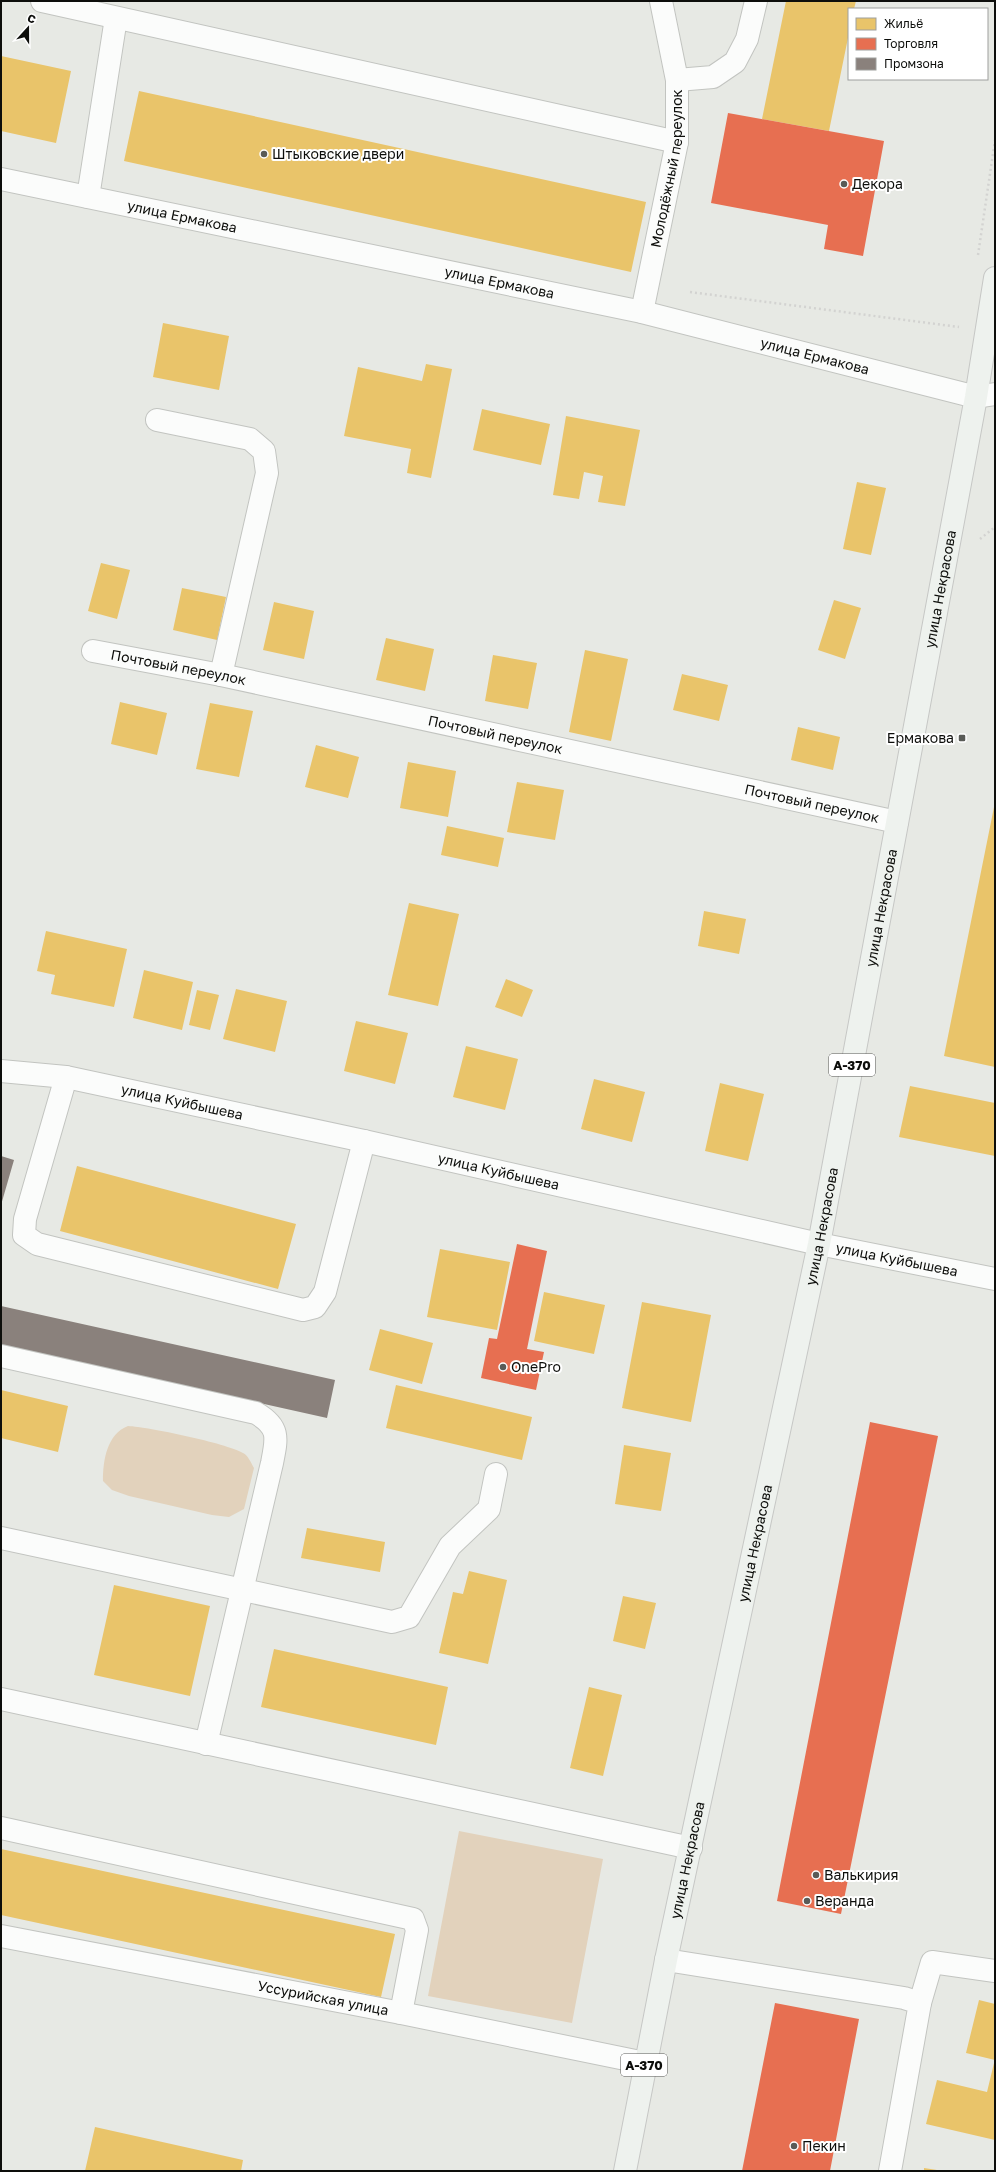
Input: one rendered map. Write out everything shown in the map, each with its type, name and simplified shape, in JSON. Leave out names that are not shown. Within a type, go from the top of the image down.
[{"type":"main road","name":"улица Некрасова","points":[[625,2171],[666,1960],[819,1244],[897,822],[986,395],[995,278]]},
{"type":"street","points":[[42,1],[677,142]]},
{"type":"street","name":"Молодёжный переулок","points":[[642,312],[677,142],[677,80],[661,1]]},
{"type":"street","points":[[677,80],[713,77],[734,62],[747,39],[756,1]]},
{"type":"street","points":[[88,197],[116,18]]},
{"type":"street","name":"улица Ермакова","points":[[1,178],[642,312],[986,395]]},
{"type":"street","points":[[157,420],[250,438],[264,451],[267,473],[221,675]]},
{"type":"street","name":"Почтовый переулок","points":[[93,651],[221,675],[897,822]]},
{"type":"street","name":"улица Куйбышева","points":[[1,1071],[66,1077],[364,1141],[819,1244],[995,1279]]},
{"type":"street","points":[[66,1077],[25,1218],[24,1235],[37,1244],[303,1310],[315,1307],[325,1292],[364,1141]]},
{"type":"street","points":[[1,1356],[256,1413],[270,1421],[276,1438],[206,1744]]},
{"type":"street","points":[[1,1538],[392,1622],[409,1617],[450,1546],[489,1509],[496,1474]]},
{"type":"street","points":[[1,1699],[691,1848]]},
{"type":"street","points":[[1,1828],[413,1919],[417,1930],[401,2013]]},
{"type":"street","name":"Уссурийская улица","points":[[1,1936],[401,2013],[645,2063]]},
{"type":"street","points":[[666,1960],[904,1998],[920,2003]]},
{"type":"street","points":[[890,2171],[920,2003],[932,1962],[995,1972]]},
{"type":"path","points":[[978,541],[995,527]]},
{"type":"shaded area","points":[[128,1426],[169,1432],[204,1440],[245,1454],[254,1468],[244,1509],[229,1517],[212,1515],[129,1496],[112,1490],[103,1481],[105,1456],[115,1435]]},
{"type":"shaded area","points":[[459,1831],[603,1859],[572,2023],[428,1996]]},
{"type":"building: Жильё","points":[[786,1],[856,1],[854,8],[848,8],[848,38],[829,131],[762,119]]},
{"type":"building: Жильё","points":[[1,56],[71,71],[56,143],[1,131]]},
{"type":"building: Жильё","points":[[139,91],[646,202],[631,272],[124,161]]},
{"type":"building: Жильё","points":[[163,323],[229,336],[219,390],[153,377]]},
{"type":"building: Жильё","points":[[426,364],[452,369],[431,478],[407,473],[411,449],[344,436],[358,367],[422,381]]},
{"type":"building: Жильё","points":[[482,409],[550,424],[541,465],[473,450]]},
{"type":"building: Жильё","points":[[566,416],[640,430],[625,506],[598,502],[603,476],[584,472],[579,499],[553,495]]},
{"type":"building: Жильё","points":[[857,482],[886,488],[871,555],[843,549]]},
{"type":"building: Жильё","points":[[101,563],[130,570],[117,619],[88,611]]},
{"type":"building: Жильё","points":[[182,588],[226,597],[217,640],[173,630]]},
{"type":"building: Жильё","points":[[834,600],[861,608],[845,659],[818,650]]},
{"type":"building: Жильё","points":[[274,602],[314,611],[304,659],[263,650]]},
{"type":"building: Жильё","points":[[386,638],[434,649],[425,691],[376,680]]},
{"type":"building: Жильё","points":[[585,650],[628,659],[611,741],[569,732]]},
{"type":"building: Жильё","points":[[493,655],[537,663],[528,709],[485,701]]},
{"type":"building: Жильё","points":[[682,674],[728,685],[719,721],[673,710]]},
{"type":"building: Жильё","points":[[120,702],[167,713],[157,755],[111,744]]},
{"type":"building: Жильё","points":[[210,703],[253,711],[239,777],[196,769]]},
{"type":"building: Жильё","points":[[798,727],[840,737],[833,770],[791,760]]},
{"type":"building: Жильё","points":[[316,745],[359,757],[348,798],[305,787]]},
{"type":"building: Жильё","points":[[408,762],[456,771],[448,817],[400,808]]},
{"type":"building: Жильё","points":[[517,782],[564,790],[555,840],[507,832]]},
{"type":"building: Жильё","points":[[994,807],[995,808],[995,1067],[944,1056]]},
{"type":"building: Жильё","points":[[447,826],[504,838],[498,867],[441,855]]},
{"type":"building: Жильё","points":[[409,903],[459,914],[438,1006],[388,995]]},
{"type":"building: Жильё","points":[[704,911],[746,919],[739,954],[698,946]]},
{"type":"building: Жильё","points":[[46,931],[127,949],[114,1007],[51,994],[55,975],[37,971]]},
{"type":"building: Жильё","points":[[144,970],[193,982],[182,1030],[133,1018]]},
{"type":"building: Жильё","points":[[506,979],[533,990],[522,1017],[495,1007]]},
{"type":"building: Жильё","points":[[236,989],[287,1001],[275,1052],[223,1039]]},
{"type":"building: Жильё","points":[[197,990],[219,995],[210,1030],[189,1025]]},
{"type":"building: Жильё","points":[[356,1021],[408,1033],[395,1084],[344,1071]]},
{"type":"building: Жильё","points":[[466,1046],[518,1059],[505,1110],[453,1097]]},
{"type":"building: Жильё","points":[[594,1079],[645,1092],[632,1142],[581,1129]]},
{"type":"building: Жильё","points":[[720,1083],[764,1094],[748,1161],[705,1151]]},
{"type":"building: Жильё","points":[[910,1086],[995,1103],[995,1156],[899,1137]]},
{"type":"building: Жильё","points":[[77,1166],[296,1224],[278,1289],[60,1231]]},
{"type":"building: Жильё","points":[[440,1249],[510,1262],[497,1330],[427,1317]]},
{"type":"building: Жильё","points":[[544,1292],[605,1305],[594,1354],[534,1341]]},
{"type":"building: Жильё","points":[[642,1302],[711,1315],[691,1422],[622,1408]]},
{"type":"building: Жильё","points":[[380,1329],[433,1343],[422,1384],[369,1370]]},
{"type":"building: Жильё","points":[[396,1385],[532,1417],[522,1460],[386,1428]]},
{"type":"building: Жильё","points":[[1,1390],[68,1406],[58,1452],[1,1438]]},
{"type":"building: Жильё","points":[[624,1445],[671,1453],[661,1511],[615,1504]]},
{"type":"building: Жильё","points":[[307,1528],[385,1542],[380,1572],[301,1558]]},
{"type":"building: Жильё","points":[[469,1571],[507,1580],[488,1664],[439,1653],[453,1592],[463,1594]]},
{"type":"building: Жильё","points":[[114,1585],[210,1606],[190,1696],[94,1675]]},
{"type":"building: Жильё","points":[[623,1596],[656,1603],[645,1649],[613,1641]]},
{"type":"building: Жильё","points":[[274,1649],[448,1687],[436,1745],[261,1707]]},
{"type":"building: Жильё","points":[[589,1687],[622,1695],[603,1776],[570,1768]]},
{"type":"building: Жильё","points":[[1,1849],[395,1934],[381,1997],[1,1915]]},
{"type":"building: Жильё","points":[[979,2000],[995,2004],[995,2060],[966,2053]]},
{"type":"building: Жильё","points":[[994,2063],[995,2140],[926,2124],[937,2080],[987,2092]]},
{"type":"building: Жильё","points":[[95,2127],[243,2160],[241,2171],[85,2171]]},
{"type":"building: Жильё","points":[[924,2168],[937,2170],[937,2171],[924,2171]]},
{"type":"building: Торговля","points":[[728,113],[884,141],[863,256],[824,249],[828,225],[711,203]]},
{"type":"building: Торговля","points":[[517,1244],[547,1251],[527,1349],[544,1352],[536,1390],[481,1378],[489,1338],[497,1339]]},
{"type":"building: Торговля","points":[[870,1422],[938,1436],[841,1914],[777,1901]]},
{"type":"building: Торговля","points":[[775,2003],[859,2019],[830,2171],[742,2171]]},
{"type":"building: Промзона","points":[[1,1156],[14,1160],[1,1205]]},
{"type":"building: Промзона","points":[[1,1306],[335,1380],[327,1418],[1,1345]]},
{"type":"place","name":"Штыковские двери","points":[[264,154]]},
{"type":"place","name":"Декора","points":[[844,184]]},
{"type":"place","name":"Ермакова","points":[[962,738]]},
{"type":"place","name":"OnePro","points":[[503,1367]]},
{"type":"place","name":"Валькирия","points":[[816,1875]]},
{"type":"place","name":"Веранда","points":[[807,1901]]},
{"type":"place","name":"Пекин","points":[[794,2146]]}]
